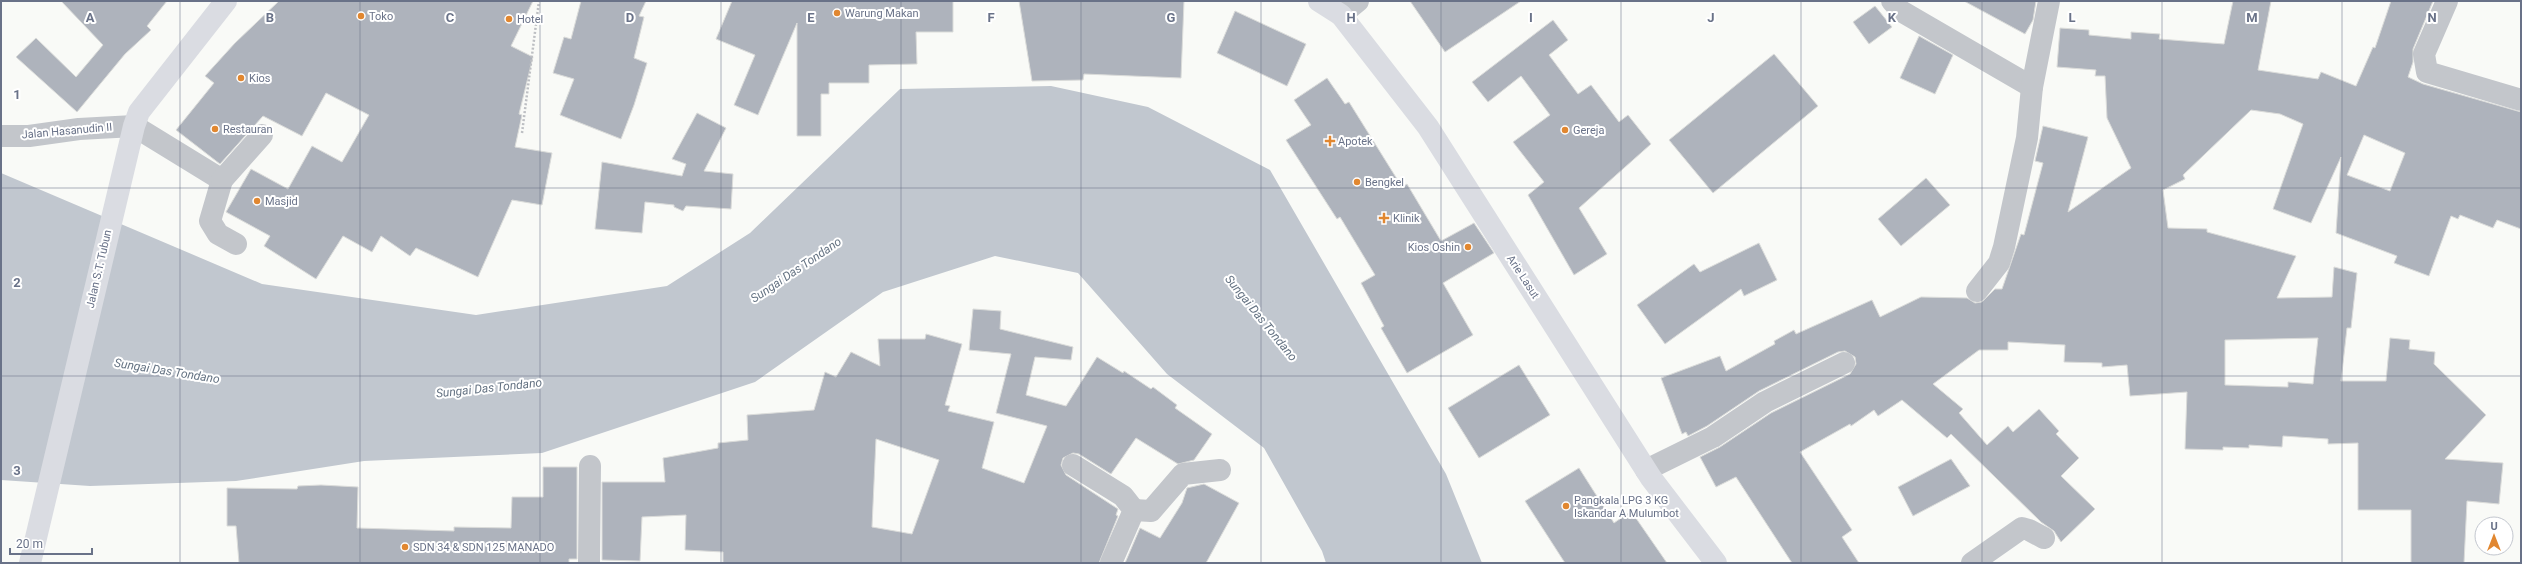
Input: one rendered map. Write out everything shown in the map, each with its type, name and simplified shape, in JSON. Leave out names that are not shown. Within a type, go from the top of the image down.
[{"type":"main road","name":"Jalan S.T. Tubun","points":[[30,563],[134,126],[139,112],[226,1]]},
{"type":"main road","name":"Arie Lasut","points":[[1319,1],[1342,16],[1428,127],[1646,470],[1716,563]]},
{"type":"street","points":[[1342,16],[1358,1]]},
{"type":"street","points":[[1892,1],[1901,11],[2032,87]]},
{"type":"street","points":[[1977,291],[1999,263],[2004,247],[2027,138],[2032,87],[2049,1]]},
{"type":"street","points":[[2447,1],[2424,54],[2427,72],[2521,100]]},
{"type":"street","name":"Jalan Hasanudin II","points":[[1,136],[29,136],[79,129],[134,126]]},
{"type":"street","points":[[134,126],[222,180]]},
{"type":"street","points":[[236,244],[218,234],[210,221],[222,180],[262,135]]},
{"type":"street","points":[[1646,470],[1713,437],[1764,402],[1844,363]]},
{"type":"street","points":[[1072,465],[1123,496],[1134,510],[1151,512],[1183,474],[1220,470]]},
{"type":"street","points":[[589,563],[590,466]]},
{"type":"street","points":[[1111,563],[1134,510]]},
{"type":"street","points":[[1972,563],[2022,528],[2044,538]]},
{"type":"path","points":[[522,133],[539,1]]},
{"type":"water","name":"Sungai Das Tondano","points":[[1051,86],[1148,107],[1270,170],[1446,474],[1482,563],[1326,563],[1322,551],[1264,448],[1167,374],[1078,273],[995,256],[883,292],[755,382],[542,453],[364,461],[236,481],[90,486],[1,480],[1,173],[262,284],[476,315],[667,286],[750,233],[900,89]]},
{"type":"building","points":[[61,1],[167,1],[147,26],[151,30],[125,54],[77,112],[16,57],[36,38],[76,77],[103,45]]},
{"type":"building","points":[[279,1],[533,1],[511,46],[533,57],[519,114],[522,115],[515,147],[552,153],[542,205],[512,200],[478,277],[416,248],[410,256],[381,236],[372,252],[343,236],[316,279],[264,246],[270,236],[226,212],[251,169],[288,189],[312,146],[342,162],[369,115],[326,93],[302,136],[263,116],[220,164],[176,130],[214,83],[205,76],[235,43]]},
{"type":"building","points":[[581,1],[646,1],[639,16],[644,17],[634,58],[647,63],[634,105],[621,139],[560,115],[574,79],[553,73],[564,37],[571,39]]},
{"type":"building","points":[[732,1],[953,1],[953,32],[916,32],[917,64],[869,65],[869,83],[829,83],[829,94],[821,94],[821,136],[797,136],[797,23],[758,115],[734,105],[755,55],[716,39]]},
{"type":"building","points":[[1019,1],[1184,1],[1181,78],[1084,74],[1083,80],[1032,81]]},
{"type":"building","points":[[1410,1],[1521,1],[1445,52]]},
{"type":"building","points":[[1964,1],[2036,1],[2033,20],[2025,34]]},
{"type":"building","points":[[2233,1],[2271,1],[2258,70],[2318,79],[2321,72],[2356,86],[2373,47],[2375,48],[2391,1],[2433,1],[2413,49],[2413,62],[2408,77],[2423,84],[2521,112],[2521,229],[2497,220],[2493,228],[2460,215],[2458,219],[2451,216],[2429,276],[2394,263],[2397,256],[2336,233],[2341,157],[2311,223],[2273,209],[2303,124],[2280,114],[2251,110],[2183,175],[2185,179],[2163,190],[2168,228],[2207,229],[2207,232],[2296,256],[2277,298],[2332,297],[2334,267],[2357,273],[2351,328],[2347,328],[2341,381],[2386,381],[2390,338],[2410,340],[2409,349],[2435,352],[2434,364],[2486,415],[2445,459],[2503,463],[2499,504],[2467,501],[2464,563],[2411,563],[2411,510],[2358,510],[2358,443],[2328,444],[2328,439],[2283,436],[2282,447],[2249,445],[2249,448],[2223,447],[2223,450],[2185,449],[2187,392],[2130,396],[2127,365],[2102,367],[2102,363],[2064,362],[2065,345],[2008,342],[2008,350],[1979,350],[1933,384],[1963,409],[1959,413],[1987,445],[2008,426],[2013,432],[2039,409],[2059,431],[2056,434],[2079,458],[2061,476],[2095,509],[2061,542],[2054,531],[2041,522],[1951,434],[1947,438],[1902,400],[1878,416],[1874,410],[1851,426],[1850,424],[1800,452],[1852,530],[1842,537],[1859,563],[1792,563],[1736,477],[1716,487],[1700,457],[1720,447],[1771,413],[1850,374],[1856,364],[1855,357],[1845,351],[1838,352],[1759,391],[1707,426],[1688,436],[1686,432],[1682,434],[1661,378],[1720,356],[1726,371],[1775,344],[1774,341],[1794,330],[1796,334],[1872,300],[1880,317],[1921,297],[1967,298],[1975,303],[1982,302],[1995,289],[2002,289],[2021,234],[2024,235],[2043,163],[2035,161],[2043,126],[2088,137],[2068,212],[2131,168],[2107,118],[2105,76],[2095,76],[2096,70],[2057,67],[2060,28],[2089,30],[2089,35],[2131,39],[2131,32],[2160,34],[2159,39],[2224,44]],"holes":[[[2364,135],[2405,153],[2390,191],[2347,175]],[[2318,338],[2313,384],[2288,382],[2288,387],[2225,385],[2225,340]]]},
{"type":"building","points":[[1875,6],[1892,27],[1869,44],[1853,22]]},
{"type":"building","points":[[1235,11],[1306,44],[1287,86],[1217,53]]},
{"type":"building","points":[[1553,20],[1568,40],[1549,55],[1578,94],[1591,85],[1619,122],[1628,115],[1651,144],[1579,208],[1607,254],[1574,275],[1528,195],[1544,182],[1513,142],[1550,115],[1521,76],[1488,102],[1472,82]]},
{"type":"building","points":[[1919,36],[1953,55],[1935,94],[1900,78]]},
{"type":"building","points":[[1774,54],[1818,106],[1713,193],[1669,140]]},
{"type":"building","points":[[1327,78],[1345,104],[1349,102],[1402,187],[1407,184],[1441,241],[1474,223],[1494,253],[1443,283],[1473,335],[1407,373],[1381,328],[1384,326],[1361,283],[1375,275],[1340,217],[1337,219],[1286,140],[1311,125],[1294,100]]},
{"type":"building","points":[[697,113],[726,128],[704,171],[733,174],[731,209],[686,206],[683,211],[674,207],[674,205],[645,202],[642,233],[595,229],[602,162],[682,176],[686,164],[672,159]]},
{"type":"building","points":[[1926,178],[1950,205],[1901,246],[1878,219]]},
{"type":"building","points":[[1759,243],[1777,280],[1744,296],[1741,289],[1665,344],[1637,305],[1694,264],[1700,272]]},
{"type":"building","points":[[973,309],[1001,311],[1000,329],[1073,347],[1071,360],[1035,357],[1026,395],[1066,406],[1097,357],[1123,373],[1124,371],[1151,389],[1153,387],[1177,405],[1175,408],[1212,434],[1194,460],[1178,464],[1136,438],[1111,474],[1079,454],[1073,453],[1063,458],[1061,465],[1066,475],[1118,509],[1116,515],[1118,516],[1099,563],[723,563],[723,552],[685,550],[686,515],[642,517],[640,561],[602,560],[602,482],[665,482],[663,458],[718,448],[718,443],[748,440],[747,415],[814,410],[825,372],[836,377],[851,352],[880,366],[878,339],[925,339],[926,334],[962,344],[945,405],[950,406],[948,411],[994,422],[982,468],[1024,483],[1047,426],[996,413],[1011,354],[969,350]],"holes":[[[876,439],[939,460],[912,534],[872,527]]]},
{"type":"building","points":[[1519,365],[1550,415],[1479,458],[1448,408]]},
{"type":"building","points":[[1951,459],[1970,486],[1913,516],[1898,487]]},
{"type":"building","points":[[543,467],[577,467],[577,559],[569,559],[569,563],[239,563],[236,526],[227,526],[227,488],[297,489],[298,486],[321,485],[358,487],[357,528],[454,531],[454,527],[511,528],[512,497],[543,497]]},
{"type":"building","points":[[1579,468],[1614,523],[1631,511],[1667,563],[1565,563],[1525,501]]},
{"type":"building","points":[[1204,484],[1239,503],[1206,563],[1125,563],[1140,528],[1160,538],[1182,503],[1187,488]]},
{"type":"place","name":"Warung Makan","points":[[837,13]]},
{"type":"place","name":"Toko","points":[[361,16]]},
{"type":"place","name":"Hotel","points":[[509,19]]},
{"type":"place","name":"Kios","points":[[241,78]]},
{"type":"place","name":"Restauran","points":[[215,129]]},
{"type":"place","name":"Gereja","points":[[1565,130]]},
{"type":"place","name":"Apotek","points":[[1330,141]]},
{"type":"place","name":"Bengkel","points":[[1357,182]]},
{"type":"place","name":"Masjid","points":[[257,201]]},
{"type":"place","name":"Klinik","points":[[1384,218]]},
{"type":"place","name":"Kios Oshin","points":[[1468,247]]},
{"type":"place","name":"Pangkala LPG 3 KG Iskandar A Mulumbot","points":[[1566,506]]},
{"type":"place","name":"SDN 34 & SDN 125 MANADO","points":[[405,547]]}]
